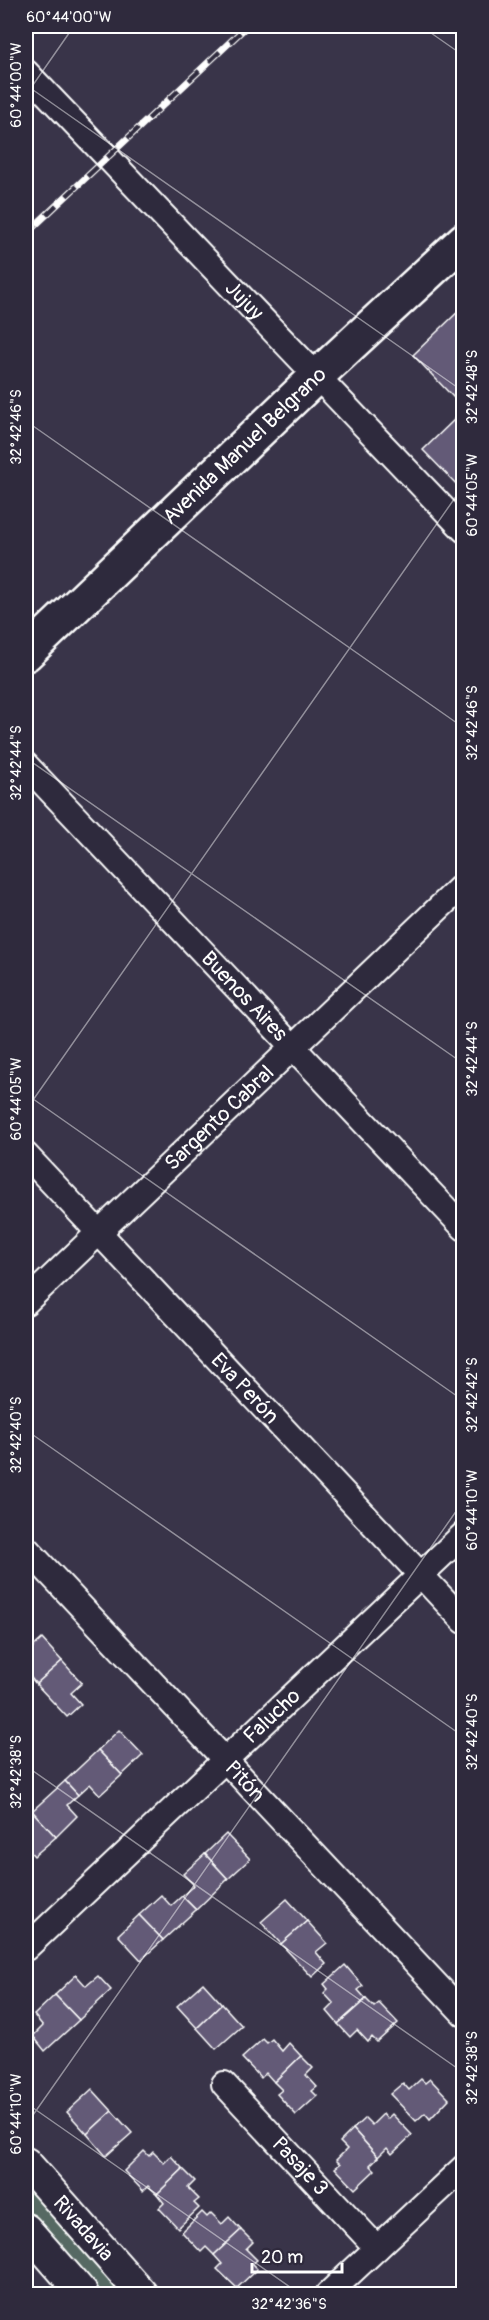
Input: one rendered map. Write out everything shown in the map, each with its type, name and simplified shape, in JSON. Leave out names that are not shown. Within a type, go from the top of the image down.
[{"type":"main road","name":"Avenida Manuel Belgrano","points":[[26,654],[317,376],[464,240]]},
{"type":"street","name":"Jujuy","points":[[26,72],[464,530]]},
{"type":"street","name":"Buenos Aires","points":[[26,765],[464,1228]]},
{"type":"street","name":"Sargento Cabral","points":[[26,1302],[464,884]]},
{"type":"street","name":"Eva Perón","points":[[26,1155],[464,1621]]},
{"type":"street","name":"Falucho","points":[[26,1948],[464,1534]]},
{"type":"street","name":"Pitón","points":[[26,1548],[464,2014]]},
{"type":"street","name":"Pasaje 3","points":[[224,2084],[377,2248]]},
{"type":"street","name":"Rivadavia","points":[[26,2163],[142,2295]]},
{"type":"street","points":[[328,2295],[464,2167]]},
{"type":"street","name":"Rivadavia","points":[[26,2229],[83,2295]]},
{"type":"green space","points":[[26,2163],[142,2294],[83,2294],[26,2229]]},
{"type":"building","points":[[464,306],[464,391],[455,399],[413,355]]},
{"type":"building","points":[[456,418],[464,425],[464,492],[423,450]]},
{"type":"building","points":[[42,1639],[62,1661],[36,1684],[26,1672],[26,1643],[31,1649]]},
{"type":"building","points":[[62,1661],[82,1683],[71,1693],[81,1704],[67,1717],[36,1684]]},
{"type":"building","points":[[119,1730],[143,1755],[122,1775],[98,1750]]},
{"type":"building","points":[[98,1750],[122,1775],[100,1795],[90,1784],[78,1795],[65,1781]]},
{"type":"building","points":[[65,1781],[78,1795],[67,1805],[77,1816],[56,1837],[32,1811]]},
{"type":"building","points":[[32,1811],[56,1837],[34,1856],[26,1847],[26,1818]]},
{"type":"building","points":[[226,1834],[250,1859],[228,1879],[205,1854]]},
{"type":"building","points":[[205,1854],[228,1879],[196,1910],[182,1896],[194,1885],[183,1874]]},
{"type":"building","points":[[161,1895],[171,1906],[182,1896],[196,1910],[163,1940],[139,1915]]},
{"type":"building","points":[[287,1899],[307,1921],[281,1944],[261,1922]]},
{"type":"building","points":[[139,1915],[163,1940],[141,1960],[118,1935]]},
{"type":"building","points":[[307,1921],[327,1943],[316,1952],[326,1964],[312,1977],[281,1944]]},
{"type":"building","points":[[345,1965],[363,1986],[358,1990],[366,1999],[338,2024],[327,2011],[334,2004],[324,1993],[328,1989],[324,1984]]},
{"type":"building","points":[[76,1975],[86,1986],[98,1976],[111,1990],[79,2020],[55,1995]]},
{"type":"building","points":[[203,1983],[222,2004],[197,2028],[177,2006]]},
{"type":"building","points":[[55,1995],[79,2020],[45,2051],[33,2036],[43,2026],[34,2015]]},
{"type":"building","points":[[366,1999],[374,2007],[379,2003],[398,2023],[377,2042],[372,2037],[368,2042],[357,2030],[350,2037],[338,2024]]},
{"type":"building","points":[[222,2004],[242,2026],[216,2049],[197,2028]]},
{"type":"building","points":[[263,2039],[267,2043],[272,2039],[282,2051],[289,2043],[301,2056],[274,2082],[266,2073],[261,2078],[242,2058]]},
{"type":"building","points":[[301,2056],[313,2068],[306,2075],[317,2087],[312,2091],[317,2096],[296,2115],[277,2094],[282,2090],[274,2082]]},
{"type":"building","points":[[421,2079],[425,2083],[430,2079],[449,2099],[430,2119],[425,2113],[416,2121],[390,2094],[403,2083],[409,2090]]},
{"type":"building","points":[[92,2089],[112,2111],[87,2134],[67,2112]]},
{"type":"building","points":[[112,2111],[132,2133],[106,2156],[87,2134]]},
{"type":"building","points":[[383,2114],[387,2119],[392,2114],[412,2135],[392,2154],[387,2148],[378,2157],[353,2129],[365,2118],[372,2125]]},
{"type":"building","points":[[353,2129],[378,2157],[370,2165],[375,2170],[355,2189],[335,2168],[340,2164],[336,2160],[347,2149],[340,2142]]},
{"type":"building","points":[[144,2151],[149,2156],[153,2152],[164,2163],[171,2156],[183,2169],[157,2194],[148,2186],[143,2191],[124,2171]]},
{"type":"building","points":[[183,2169],[195,2181],[188,2188],[199,2199],[194,2203],[199,2208],[178,2228],[159,2208],[164,2203],[157,2194]]},
{"type":"building","points":[[202,2212],[207,2217],[211,2213],[222,2224],[229,2217],[241,2230],[214,2255],[206,2247],[201,2252],[182,2232]]},
{"type":"building","points":[[241,2230],[253,2242],[246,2249],[257,2260],[252,2264],[257,2269],[237,2288],[217,2269],[222,2264],[214,2255]]},
{"type":"railway","points":[[26,234],[247,26]]}]
